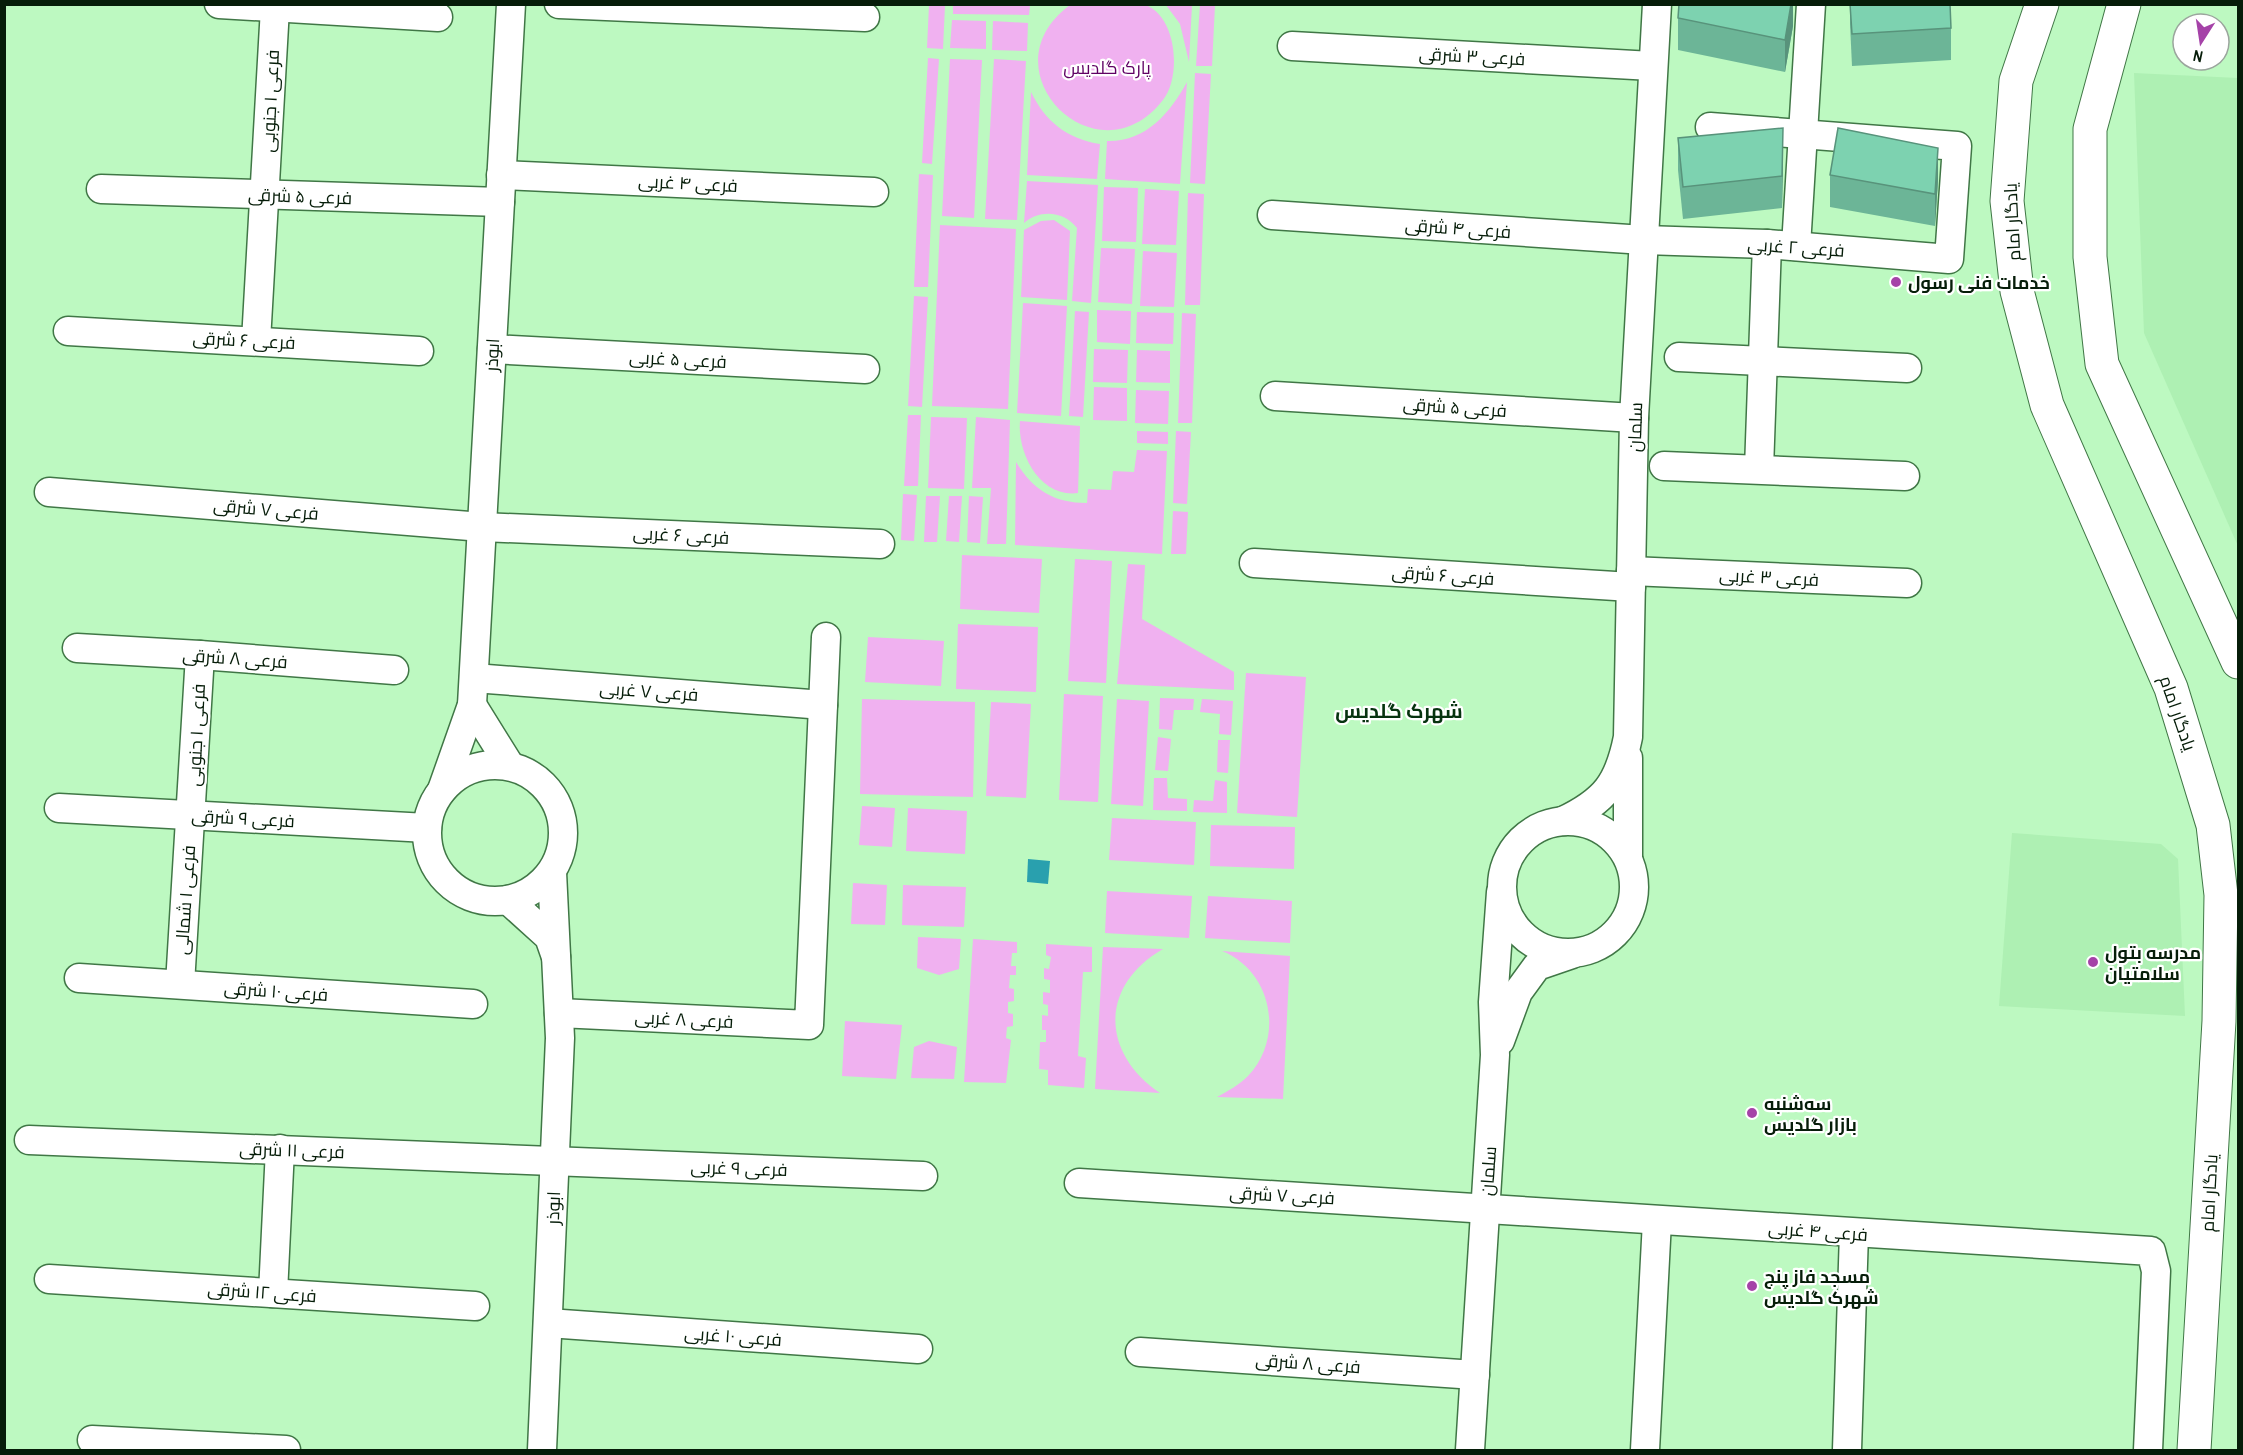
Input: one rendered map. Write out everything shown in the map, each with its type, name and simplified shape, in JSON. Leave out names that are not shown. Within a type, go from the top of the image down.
[{"type":"main road","name":"یادگار امام","points":[[2042,4],[2016,81],[2007,201],[2017,291],[2047,405],[2171,688],[2213,825],[2222,895],[2229,1033],[2213,1120],[2194,1450]]},
{"type":"main road","points":[[2124,4],[2090,129],[2090,257],[2102,364],[2238,662]]},
{"type":"main road","points":[[2213,1120],[2225,1101],[2238,1093]]},
{"type":"street","points":[[219,4],[438,17]]},
{"type":"street","name":"ابوذر","points":[[442,790],[473,691],[511,4]]},
{"type":"street","points":[[559,4],[865,17]]},
{"type":"street","name":"سلمان","points":[[1563,820],[1588,809],[1609,790],[1623,765],[1628,737],[1634,418],[1657,4]]},
{"type":"street","points":[[1796,246],[1811,4]]},
{"type":"street","name":"فرعی ۱ جنوبی","points":[[264,195],[275,8]]},
{"type":"street","name":"فرعی ۳ شرقی","points":[[1292,46],[1652,66]]},
{"type":"street","points":[[1710,127],[1803,135]]},
{"type":"street","name":"فرعی ۲ غربی","points":[[1644,240],[1767,244],[1949,259],[1957,146],[1803,135]]},
{"type":"street","name":"فرعی ۵ شرقی","points":[[100,189],[264,195],[501,189]]},
{"type":"street","name":"فرعی ۴ غربی","points":[[501,189],[874,192]]},
{"type":"street","points":[[256,341],[264,195]]},
{"type":"street","name":"فرعی ۴ شرقی","points":[[1272,215],[1644,240]]},
{"type":"street","points":[[1759,469],[1767,244]]},
{"type":"street","name":"فرعی ۶ شرقی","points":[[68,331],[419,351]]},
{"type":"street","name":"فرعی ۵ غربی","points":[[492,350],[865,369]]},
{"type":"street","points":[[1679,357],[1762,363],[1907,368]]},
{"type":"street","name":"فرعی ۵ شرقی","points":[[1275,396],[1634,418]]},
{"type":"street","points":[[1664,466],[1905,476]]},
{"type":"street","name":"فرعی ۷ شرقی","points":[[49,492],[482,527]]},
{"type":"street","name":"فرعی ۶ غربی","points":[[482,527],[880,544]]},
{"type":"street","name":"فرعی ۶ شرقی","points":[[1254,563],[1631,579]]},
{"type":"street","name":"فرعی ۳ غربی","points":[[1631,579],[1907,584]]},
{"type":"street","points":[[823,705],[826,637]]},
{"type":"street","name":"فرعی ۸ شرقی","points":[[77,648],[394,670]]},
{"type":"street","name":"فرعی ۱ جنوبی","points":[[191,815],[200,655]]},
{"type":"street","points":[[473,691],[510,766]]},
{"type":"street","name":"فرعی ۷ غربی","points":[[473,691],[823,705]]},
{"type":"street","name":"فرعی ۸ غربی","points":[[559,1013],[809,1025],[823,705]]},
{"type":"street","points":[[1628,737],[1628,857]]},
{"type":"street","points":[[492,765],[510,766],[531,774],[548,789],[560,808],[564,830],[562,852],[552,872],[540,885],[525,895],[508,900],[487,901],[467,895],[450,884],[436,868],[429,848],[427,828],[432,808],[442,790],[456,777],[473,768],[492,765]]},
{"type":"street","name":"فرعی ۹ شرقی","points":[[59,808],[427,828]]},
{"type":"street","name":"فرعی ۱ شمالی","points":[[180,984],[191,815]]},
{"type":"street","points":[[1495,1055],[1518,992],[1537,966],[1594,949],[1613,937],[1626,920],[1634,900],[1635,878],[1628,857],[1617,841],[1601,829],[1583,822],[1563,820],[1542,825],[1511,852],[1503,871],[1501,892],[1506,913],[1517,930],[1532,944],[1552,952],[1573,954]]},
{"type":"street","points":[[552,872],[558,965]]},
{"type":"street","name":"سلمان","points":[[1470,1450],[1495,1055],[1493,1002],[1501,892]]},
{"type":"street","points":[[508,900],[549,937],[558,965]]},
{"type":"street","name":"ابوذر","points":[[542,1450],[555,1160],[558,965]]},
{"type":"street","name":"فرعی ۱۰ شرقی","points":[[79,978],[473,1004]]},
{"type":"street","name":"فرعی ۱۱ شرقی","points":[[29,1140],[555,1160]]},
{"type":"street","points":[[273,1293],[280,1149]]},
{"type":"street","name":"فرعی ۹ غربی","points":[[555,1160],[923,1176]]},
{"type":"street","name":"فرعی ۷ شرقی","points":[[1079,1183],[1485,1207]]},
{"type":"street","name":"فرعی ۴ غربی","points":[[1485,1207],[1657,1221],[2151,1251],[2156,1271],[2148,1450]]},
{"type":"street","points":[[1645,1450],[1657,1221]]},
{"type":"street","points":[[1847,1450],[1854,1233]]},
{"type":"street","name":"فرعی ۱۲ شرقی","points":[[49,1279],[475,1306]]},
{"type":"street","name":"فرعی ۱۰ غربی","points":[[548,1323],[918,1349]]},
{"type":"street","name":"فرعی ۸ شرقی","points":[[1140,1352],[1475,1375]]},
{"type":"street","points":[[92,1440],[286,1450]]},
{"type":"shaded area","points":[[2134,73],[2238,78],[2238,546],[2144,333]]},
{"type":"shaded area","name":"مدرسه بتول سلامتیان","points":[[2012,833],[2161,844],[2178,859],[2185,1016],[1999,1006]]},
{"type":"green space","name":"پارک گلدیس","points":[[1128,2],[1143,4],[1154,10],[1163,20],[1173,47],[1173,76],[1163,100],[1136,123],[1108,130],[1081,124],[1059,109],[1043,86],[1038,59],[1046,31],[1070,5]]},
{"type":"green space","name":"پارک گلدیس","points":[[953,4],[1030,5],[1029,15],[953,14]]},
{"type":"green space","points":[[1200,4],[1215,5],[1212,66],[1196,66]]},
{"type":"green space","points":[[929,5],[945,5],[943,49],[927,48]]},
{"type":"green space","name":"پارک گلدیس","points":[[1166,5],[1192,5],[1189,62],[1180,24]]},
{"type":"green space","points":[[952,20],[986,21],[986,49],[950,48]]},
{"type":"green space","name":"پارک گلدیس","points":[[993,21],[1028,23],[1027,51],[992,50]]},
{"type":"green space","points":[[928,58],[939,59],[932,164],[922,163]]},
{"type":"green space","points":[[950,59],[982,60],[974,218],[942,216]]},
{"type":"green space","name":"پارک گلدیس","points":[[994,59],[1026,61],[1017,220],[985,219]]},
{"type":"green space","name":"پارک گلدیس","points":[[1195,73],[1211,74],[1205,184],[1190,183]]},
{"type":"green space","name":"پارک گلدیس","points":[[1187,82],[1180,184],[1105,179],[1107,141],[1134,137],[1155,124],[1173,104]]},
{"type":"green space","name":"پارک گلدیس","points":[[1031,92],[1043,112],[1058,127],[1077,138],[1100,144],[1097,179],[1027,175]]},
{"type":"green space","points":[[919,174],[933,175],[928,287],[914,287]]},
{"type":"green space","points":[[1027,181],[1098,185],[1091,303],[1072,301],[1077,228],[1065,218],[1052,214],[1037,215],[1024,223]]},
{"type":"green space","points":[[1104,187],[1138,188],[1136,242],[1102,241]]},
{"type":"green space","points":[[1145,189],[1179,191],[1176,245],[1142,244]]},
{"type":"green space","points":[[1188,193],[1204,194],[1200,305],[1185,305]]},
{"type":"green space","points":[[1054,220],[1070,231],[1067,300],[1021,297],[1024,230],[1041,221]]},
{"type":"green space","points":[[940,225],[1016,229],[1008,409],[932,406]]},
{"type":"green space","points":[[1101,248],[1135,249],[1132,304],[1098,302]]},
{"type":"green space","points":[[1143,251],[1177,253],[1174,307],[1140,306]]},
{"type":"green space","points":[[914,296],[928,297],[922,407],[908,406]]},
{"type":"green space","points":[[1023,303],[1067,306],[1061,416],[1017,413]]},
{"type":"green space","points":[[1097,310],[1131,311],[1130,344],[1097,342]]},
{"type":"green space","points":[[1075,311],[1089,312],[1083,417],[1069,416]]},
{"type":"green space","points":[[1137,312],[1174,313],[1173,344],[1136,343]]},
{"type":"green space","points":[[1182,313],[1196,314],[1192,423],[1178,423]]},
{"type":"green space","points":[[1094,349],[1128,350],[1127,383],[1093,382]]},
{"type":"green space","points":[[1137,350],[1170,351],[1170,383],[1136,382]]},
{"type":"green space","points":[[1094,387],[1127,388],[1127,421],[1093,420]]},
{"type":"green space","points":[[1136,390],[1169,391],[1168,424],[1135,423]]},
{"type":"green space","points":[[908,415],[921,415],[918,486],[904,486]]},
{"type":"green space","points":[[931,417],[967,418],[964,489],[928,488]]},
{"type":"green space","points":[[976,417],[1010,420],[1006,544],[987,544],[991,488],[972,488]]},
{"type":"green space","points":[[1020,421],[1080,426],[1078,493],[1064,493],[1052,488],[1033,470],[1022,446]]},
{"type":"green space","points":[[1137,431],[1168,432],[1168,444],[1137,443]]},
{"type":"green space","points":[[1176,431],[1191,432],[1187,504],[1173,503]]},
{"type":"green space","points":[[1137,450],[1167,451],[1162,554],[1015,545],[1016,462],[1030,480],[1046,493],[1064,501],[1087,503],[1088,489],[1111,490],[1113,471],[1134,472]]},
{"type":"green space","points":[[903,494],[917,495],[914,541],[901,540]]},
{"type":"green space","points":[[926,496],[940,496],[937,542],[924,542]]},
{"type":"green space","points":[[949,496],[962,496],[959,542],[946,541]]},
{"type":"green space","points":[[969,496],[983,497],[980,543],[967,542]]},
{"type":"green space","points":[[1173,511],[1188,512],[1186,554],[1171,554]]},
{"type":"green space","points":[[962,555],[1042,559],[1039,613],[960,609]]},
{"type":"green space","points":[[1075,559],[1112,561],[1106,683],[1068,681]]},
{"type":"green space","points":[[1128,564],[1145,565],[1142,619],[1234,672],[1234,690],[1117,684]]},
{"type":"green space","points":[[958,624],[1038,627],[1036,692],[956,689]]},
{"type":"green space","points":[[868,637],[944,641],[941,686],[865,682]]},
{"type":"green space","points":[[1246,673],[1306,677],[1297,817],[1237,813]]},
{"type":"green space","points":[[1064,694],[1103,696],[1098,802],[1059,800]]},
{"type":"green space","points":[[1160,698],[1194,699],[1193,710],[1174,710],[1172,730],[1159,729]]},
{"type":"green space","points":[[862,699],[975,702],[973,797],[860,794]]},
{"type":"green space","points":[[1117,699],[1149,701],[1143,806],[1111,804]]},
{"type":"green space","points":[[1202,699],[1233,701],[1231,735],[1219,734],[1220,714],[1200,712]]},
{"type":"green space","points":[[991,702],[1031,704],[1026,798],[986,796]]},
{"type":"green space","points":[[1158,737],[1171,739],[1168,771],[1155,770]]},
{"type":"green space","points":[[1218,740],[1230,740],[1228,773],[1217,772]]},
{"type":"green space","points":[[1154,778],[1167,778],[1168,798],[1187,799],[1187,811],[1153,810]]},
{"type":"green space","points":[[1215,780],[1227,782],[1227,813],[1193,812],[1194,800],[1213,801]]},
{"type":"green space","points":[[862,806],[895,808],[892,847],[859,845]]},
{"type":"green space","points":[[908,808],[967,811],[965,854],[906,851]]},
{"type":"green space","points":[[1112,818],[1196,822],[1194,865],[1109,860]]},
{"type":"green space","points":[[1211,825],[1295,827],[1294,869],[1210,866]]},
{"type":"green space","points":[[853,883],[887,885],[885,925],[851,924]]},
{"type":"green space","points":[[903,885],[966,887],[964,927],[902,925]]},
{"type":"green space","points":[[1107,891],[1192,896],[1189,938],[1105,933]]},
{"type":"green space","points":[[1208,896],[1292,901],[1290,943],[1205,938]]},
{"type":"green space","points":[[918,937],[961,939],[959,969],[939,975],[917,968]]},
{"type":"green space","points":[[973,939],[1017,942],[1017,953],[1012,953],[1011,966],[1016,966],[1016,975],[1010,975],[1009,988],[1014,989],[1014,1001],[1008,1002],[1008,1013],[1013,1014],[1013,1026],[1007,1027],[1006,1038],[1011,1040],[1006,1083],[964,1082]]},
{"type":"green space","points":[[1046,944],[1092,947],[1092,972],[1083,972],[1078,1056],[1086,1058],[1084,1088],[1048,1085],[1048,1070],[1039,1069],[1040,1042],[1046,1042],[1046,1030],[1042,1030],[1042,1015],[1048,1016],[1048,1005],[1043,1004],[1043,992],[1050,993],[1050,980],[1044,979],[1044,968],[1049,969],[1051,957],[1046,955]]},
{"type":"green space","points":[[1103,947],[1163,949],[1142,964],[1127,981],[1118,1000],[1115,1020],[1118,1040],[1127,1059],[1141,1077],[1160,1093],[1095,1089]]},
{"type":"green space","points":[[1222,951],[1290,956],[1283,1099],[1217,1097],[1245,1079],[1260,1060],[1267,1043],[1269,1025],[1268,1006],[1262,989],[1252,973],[1239,961]]},
{"type":"green space","points":[[845,1021],[902,1025],[896,1079],[842,1076]]},
{"type":"green space","points":[[929,1041],[957,1047],[954,1079],[911,1078],[914,1047]]},
{"type":"water","points":[[1028,859],[1050,861],[1048,884],[1027,882]]},
{"type":"building","points":[[1679,4],[1791,4],[1785,40],[1678,18]]},
{"type":"building","points":[[1850,4],[1950,4],[1951,28],[1852,34]]},
{"type":"building","points":[[1783,128],[1782,176],[1683,187],[1678,138]]},
{"type":"building","points":[[1838,128],[1938,148],[1935,194],[1830,175]]},
{"type":"place","name":"خدمات فنی رسول","points":[[1896,282]]},
{"type":"place","name":"مدرسه بتول سلامتیان","points":[[2093,962]]},
{"type":"place","name":"سه‌شنبه بازار گلدیس","points":[[1752,1113]]},
{"type":"place","name":"مسجد فاز پنج شهرک گلدیس","points":[[1752,1286]]},
{"type":"district","name":"شهرک گلدیس","points":[[1399,710]]}]
